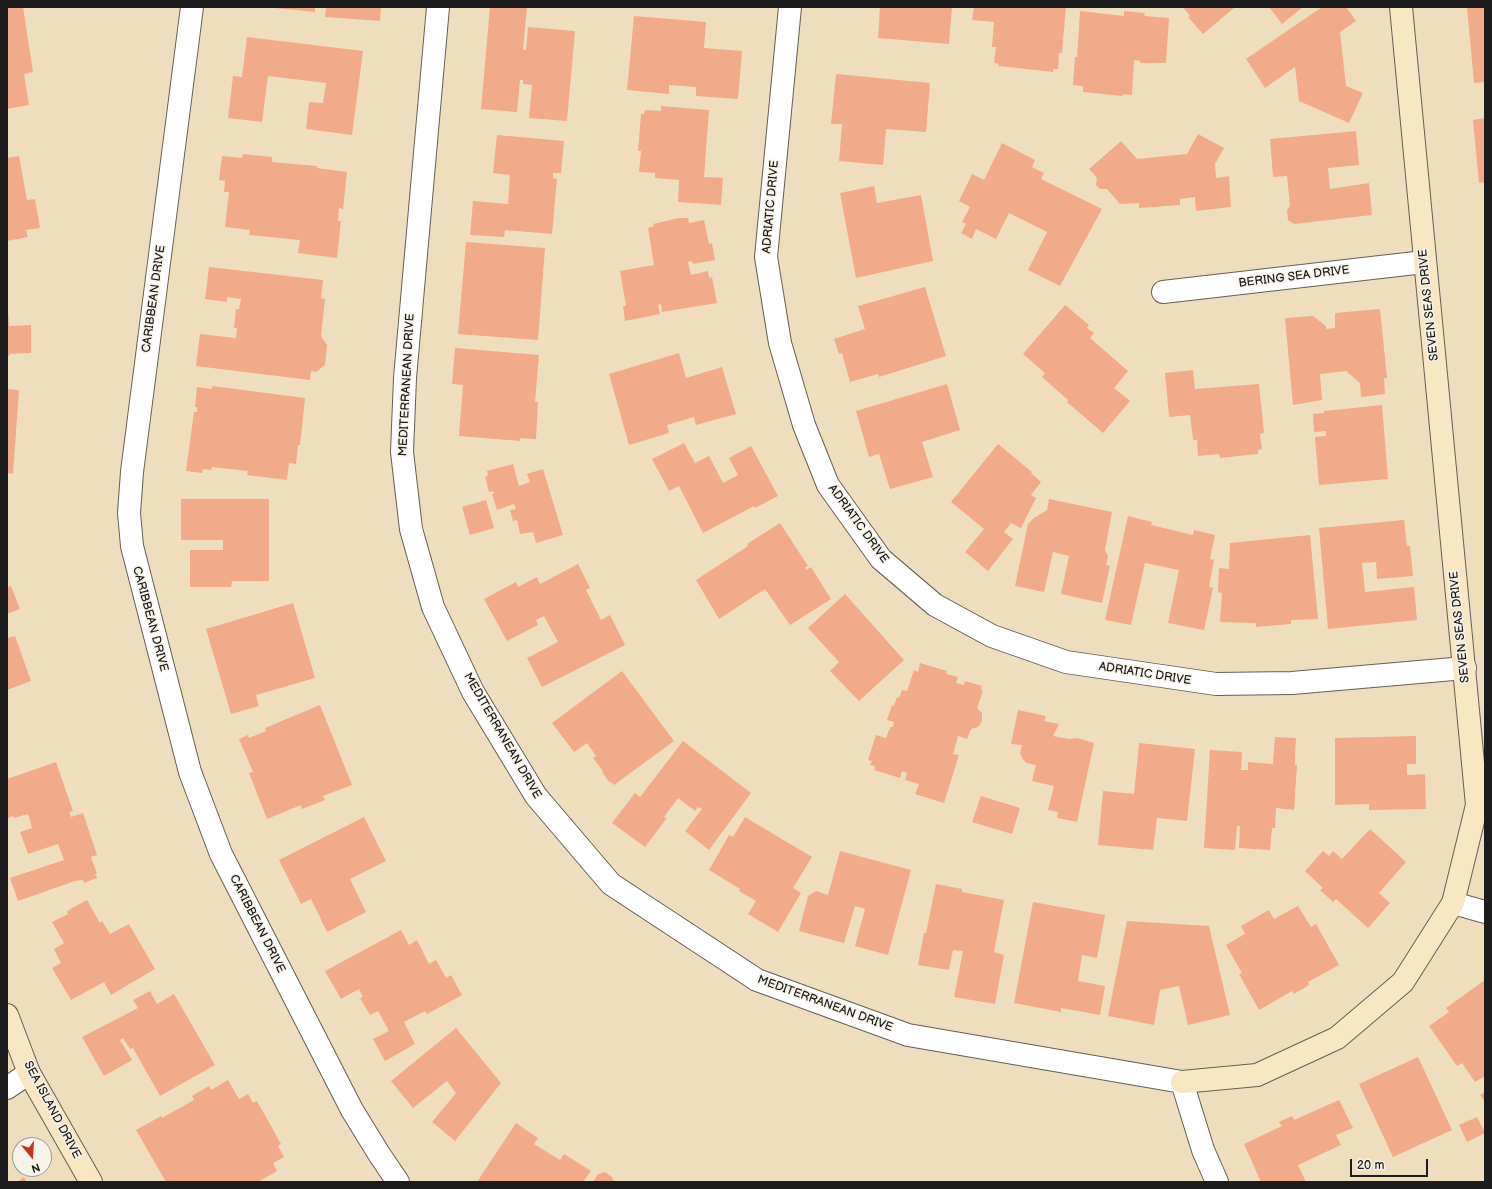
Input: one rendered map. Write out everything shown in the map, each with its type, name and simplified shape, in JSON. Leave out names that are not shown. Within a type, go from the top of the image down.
[{"type":"street","name":"CARIBBEAN DRIVE","points":[[192,7],[132,472],[129,513],[133,552],[190,772],[221,854],[352,1110],[398,1182]]},
{"type":"street","name":"MEDITERRANEAN DRIVE","points":[[438,7],[405,378],[402,452],[411,529],[433,607],[473,692],[536,796],[611,884],[757,980],[908,1035],[1182,1082]]},
{"type":"street","name":"ADRIATIC DRIVE","points":[[790,7],[766,257],[779,335],[804,425],[828,485],[881,559],[935,605],[992,636],[1066,662],[1216,684],[1292,683],[1464,668]]},
{"type":"street","name":"SEVEN SEAS DRIVE","points":[[1182,1082],[1257,1075],[1337,1038],[1403,982],[1453,903],[1476,805],[1401,7]]},
{"type":"street","name":"BERING SEA DRIVE","points":[[1163,292],[1424,262]]},
{"type":"street","points":[[1453,903],[1485,912]]},
{"type":"street","name":"SEA ISLAND DRIVE","points":[[7,1015],[29,1073],[91,1182]]},
{"type":"street","points":[[7,1088],[29,1073]]},
{"type":"street","points":[[1182,1082],[1203,1150],[1217,1182]]},
{"type":"building","points":[[7,7],[23,7],[33,72],[24,74],[29,105],[7,109]]},
{"type":"building","points":[[265,7],[315,7],[315,12]]},
{"type":"building","points":[[326,7],[381,7],[380,21],[325,17]]},
{"type":"building","points":[[490,7],[527,7],[523,50],[526,50],[528,27],[575,31],[567,121],[529,118],[532,85],[523,84],[523,80],[520,80],[517,112],[481,109]]},
{"type":"building","points":[[880,7],[952,7],[949,44],[878,38]]},
{"type":"building","points":[[974,7],[1066,7],[1062,53],[1059,53],[1058,69],[1053,69],[1053,72],[998,66],[999,64],[994,63],[996,47],[992,47],[994,22],[972,20]]},
{"type":"building","points":[[1183,7],[1235,7],[1203,34],[1188,17],[1190,16]]},
{"type":"building","points":[[1269,7],[1303,7],[1282,24]]},
{"type":"building","points":[[1322,7],[1346,7],[1356,21],[1340,32],[1346,86],[1363,93],[1349,123],[1299,101],[1295,67],[1265,88],[1246,59]]},
{"type":"building","points":[[1467,7],[1485,7],[1485,82],[1474,83]]},
{"type":"building","points":[[1080,11],[1124,16],[1124,11],[1145,13],[1144,16],[1169,18],[1166,63],[1140,63],[1140,61],[1134,60],[1132,95],[1123,94],[1123,96],[1083,92],[1083,86],[1073,85],[1075,57],[1077,57]]},
{"type":"building","points":[[634,16],[706,22],[704,48],[742,51],[738,99],[696,96],[696,87],[669,85],[669,94],[627,90]]},
{"type":"building","points":[[247,37],[363,51],[352,135],[306,129],[309,102],[323,103],[326,83],[268,76],[262,122],[228,118],[233,76],[242,77]]},
{"type":"building","points":[[836,74],[930,83],[926,132],[886,129],[883,165],[839,161],[842,124],[831,124]]},
{"type":"building","points":[[661,106],[709,110],[704,177],[723,178],[721,205],[678,202],[679,180],[655,178],[655,173],[639,172],[641,151],[638,151],[641,114],[644,114],[645,110],[661,111]]},
{"type":"building","points":[[1485,118],[1485,182],[1479,183],[1473,120]]},
{"type":"building","points":[[1356,131],[1359,165],[1328,168],[1330,189],[1369,183],[1372,215],[1294,224],[1288,220],[1287,210],[1290,206],[1287,176],[1273,177],[1270,139]]},
{"type":"building","points":[[1198,134],[1224,148],[1215,164],[1216,178],[1229,176],[1231,207],[1196,211],[1195,197],[1180,199],[1180,205],[1139,208],[1139,203],[1120,204],[1107,189],[1100,189],[1096,185],[1097,178],[1089,169],[1121,141],[1137,159],[1187,154]]},
{"type":"building","points":[[497,135],[564,141],[561,173],[553,173],[553,178],[557,179],[552,234],[505,230],[504,237],[470,235],[473,201],[508,204],[510,175],[493,173]]},
{"type":"building","points":[[1002,143],[1035,160],[1032,167],[1044,173],[1041,179],[1102,209],[1060,286],[1028,270],[1047,232],[1009,213],[996,239],[976,229],[972,239],[961,233],[966,224],[962,222],[970,207],[959,201],[972,174],[984,180]]},
{"type":"building","points":[[243,154],[272,157],[272,162],[317,166],[317,168],[347,172],[343,209],[339,208],[338,221],[341,221],[337,258],[298,253],[300,240],[249,235],[250,230],[225,227],[229,192],[224,192],[225,181],[219,180],[222,156],[242,158]]},
{"type":"building","points":[[19,156],[27,200],[35,199],[40,228],[26,230],[28,237],[7,241],[7,158]]},
{"type":"building","points":[[874,186],[877,203],[921,195],[933,261],[856,278],[840,193]]},
{"type":"building","points":[[679,218],[688,218],[689,223],[704,220],[709,244],[712,243],[715,260],[693,264],[692,261],[688,262],[691,275],[708,271],[709,278],[712,277],[717,303],[662,312],[661,304],[658,305],[660,314],[625,321],[623,306],[626,306],[620,271],[654,265],[648,228],[654,226],[653,224]]},
{"type":"building","points":[[466,242],[545,248],[538,340],[458,334]]},
{"type":"building","points":[[209,267],[323,280],[321,298],[325,299],[321,336],[327,345],[325,365],[316,372],[311,371],[310,380],[196,366],[200,334],[236,338],[237,328],[234,328],[236,309],[239,309],[241,299],[227,297],[227,302],[205,299]]},
{"type":"building","points":[[925,287],[946,356],[879,377],[878,374],[850,382],[842,353],[839,354],[834,339],[865,329],[858,306]]},
{"type":"building","points":[[7,296],[9,326],[31,325],[31,353],[9,354],[10,356],[7,356]]},
{"type":"building","points":[[1065,305],[1089,325],[1087,328],[1094,333],[1090,338],[1128,371],[1114,388],[1130,401],[1103,433],[1067,402],[1068,400],[1042,377],[1045,373],[1023,354]]},
{"type":"building","points":[[1380,309],[1387,378],[1384,378],[1385,394],[1361,397],[1360,383],[1346,371],[1320,374],[1322,400],[1293,405],[1285,318],[1313,316],[1326,326],[1326,329],[1335,328],[1335,313]]},
{"type":"building","points":[[455,348],[539,355],[535,402],[538,402],[536,439],[520,438],[520,441],[459,436],[463,385],[452,384]]},
{"type":"building","points":[[679,353],[686,378],[722,367],[736,414],[696,425],[694,417],[667,425],[669,433],[629,445],[609,374]]},
{"type":"building","points":[[1193,370],[1195,389],[1259,384],[1264,433],[1260,434],[1262,449],[1258,450],[1258,454],[1220,458],[1219,454],[1198,456],[1197,440],[1193,440],[1190,415],[1169,417],[1165,373]]},
{"type":"building","points":[[947,384],[960,430],[922,442],[933,477],[890,489],[879,454],[869,457],[856,411]]},
{"type":"building","points":[[212,386],[305,398],[300,445],[298,445],[296,464],[289,463],[287,480],[247,475],[248,471],[212,467],[211,470],[203,469],[202,473],[186,471],[194,412],[197,412],[197,407],[195,407],[197,387],[212,389]]},
{"type":"building","points":[[7,389],[19,390],[13,474],[7,473]]},
{"type":"building","points":[[1382,405],[1388,479],[1319,485],[1315,437],[1326,436],[1326,431],[1314,432],[1313,414],[1324,413],[1324,411]]},
{"type":"building","points":[[684,443],[695,463],[709,456],[723,483],[738,475],[729,458],[751,446],[778,496],[755,508],[754,506],[703,533],[679,486],[669,491],[652,459]]},
{"type":"building","points":[[998,444],[1032,472],[1031,473],[1041,482],[1031,495],[1036,498],[1021,528],[1011,523],[1004,532],[1013,539],[988,571],[965,552],[984,529],[951,502]]},
{"type":"building","points":[[513,464],[519,486],[530,482],[527,474],[543,469],[563,535],[536,543],[533,532],[520,534],[517,520],[513,521],[510,510],[516,509],[514,504],[497,510],[492,494],[494,494],[493,491],[489,492],[485,477],[488,475],[487,471]]},
{"type":"building","points":[[181,499],[269,499],[269,581],[232,581],[231,587],[190,587],[190,550],[223,550],[223,540],[181,540]]},
{"type":"building","points":[[1049,499],[1112,512],[1105,550],[1108,556],[1106,565],[1110,566],[1102,603],[1061,594],[1069,556],[1053,552],[1044,592],[1015,586],[1028,524],[1034,518],[1047,510]]},
{"type":"building","points":[[486,500],[494,528],[470,535],[462,507]]},
{"type":"building","points":[[1128,516],[1152,522],[1151,525],[1193,535],[1194,530],[1215,535],[1210,559],[1214,560],[1209,587],[1213,588],[1204,630],[1168,623],[1179,570],[1145,563],[1131,625],[1105,620]]},
{"type":"building","points":[[1404,520],[1407,546],[1410,546],[1413,576],[1377,579],[1376,562],[1362,563],[1365,592],[1414,587],[1417,620],[1328,629],[1319,528]]},
{"type":"building","points":[[780,523],[808,566],[805,567],[806,570],[811,567],[831,599],[790,625],[765,589],[719,619],[696,580]]},
{"type":"building","points":[[1310,535],[1318,619],[1291,620],[1291,624],[1256,627],[1256,623],[1220,622],[1222,593],[1218,592],[1219,568],[1229,569],[1230,543]]},
{"type":"building","points":[[578,564],[590,588],[586,590],[601,620],[610,615],[625,645],[542,687],[527,658],[558,642],[544,616],[536,620],[538,625],[507,641],[484,599],[516,582],[518,587],[537,577],[540,584]]},
{"type":"building","points":[[11,586],[20,609],[7,614],[7,587]]},
{"type":"building","points":[[845,594],[904,660],[859,701],[830,671],[839,662],[808,628]]},
{"type":"building","points":[[293,603],[315,678],[256,695],[259,706],[231,714],[206,629]]},
{"type":"building","points":[[15,636],[31,681],[7,690],[7,638]]},
{"type":"building","points":[[920,663],[947,671],[946,674],[958,677],[956,683],[964,685],[965,681],[982,686],[981,690],[983,691],[977,708],[982,713],[982,721],[978,727],[971,729],[967,739],[958,736],[953,754],[959,755],[944,803],[915,794],[919,784],[905,780],[907,773],[902,771],[900,778],[874,770],[875,766],[870,765],[872,761],[868,760],[876,735],[886,738],[889,730],[893,727],[894,722],[887,720],[892,705],[894,706],[897,697],[899,698],[902,690],[907,691],[914,670],[918,672]]},
{"type":"building","points":[[622,671],[674,741],[614,785],[611,782],[610,783],[593,758],[596,756],[587,743],[574,752],[552,723]]},
{"type":"building","points":[[320,705],[352,785],[323,796],[325,800],[302,809],[301,805],[267,819],[249,773],[253,772],[239,739],[248,735],[249,738],[266,731],[265,728]]},
{"type":"building","points":[[1018,710],[1046,716],[1044,721],[1059,724],[1053,736],[1069,739],[1077,738],[1094,743],[1077,822],[1057,818],[1058,812],[1048,810],[1054,786],[1032,781],[1036,765],[1026,763],[1022,758],[1020,753],[1022,745],[1011,744]]},
{"type":"building","points":[[1416,736],[1416,764],[1407,764],[1407,775],[1425,774],[1426,809],[1369,810],[1369,804],[1335,805],[1335,738]]},
{"type":"building","points":[[1275,737],[1296,738],[1295,765],[1297,765],[1294,810],[1276,808],[1275,828],[1272,828],[1270,850],[1239,848],[1240,826],[1237,826],[1235,850],[1204,848],[1210,750],[1242,752],[1241,770],[1248,770],[1248,762],[1273,764]]},
{"type":"building","points":[[683,741],[751,793],[709,850],[685,831],[702,809],[698,807],[695,811],[678,798],[664,817],[667,818],[645,847],[612,823],[635,793],[640,797]]},
{"type":"building","points":[[1139,743],[1195,749],[1187,821],[1157,818],[1153,850],[1098,845],[1103,791],[1134,794]]},
{"type":"building","points":[[56,762],[73,811],[69,812],[71,817],[83,813],[97,855],[91,857],[97,878],[84,883],[83,880],[75,881],[18,901],[10,878],[64,860],[58,844],[28,854],[20,832],[32,828],[28,814],[14,818],[14,816],[7,818],[7,779]]},
{"type":"building","points":[[981,796],[1020,808],[1012,834],[972,822]]},
{"type":"building","points":[[364,817],[386,861],[350,879],[366,912],[327,932],[311,899],[301,904],[279,860]]},
{"type":"building","points":[[745,817],[812,857],[793,888],[801,893],[778,932],[748,914],[756,901],[739,891],[740,889],[709,870],[729,835],[733,837]]},
{"type":"building","points":[[1370,829],[1406,862],[1379,893],[1390,903],[1368,928],[1336,899],[1333,902],[1320,890],[1323,888],[1305,871],[1323,851],[1329,856],[1333,851],[1342,859]]},
{"type":"building","points":[[840,851],[911,870],[888,955],[855,946],[865,909],[855,906],[844,943],[799,931],[808,896],[816,891],[828,895]]},
{"type":"building","points":[[936,884],[962,889],[962,892],[1004,900],[994,952],[1004,955],[995,1004],[954,997],[963,951],[953,950],[949,970],[918,965]]},
{"type":"building","points":[[87,900],[100,923],[102,921],[110,934],[129,924],[155,969],[111,995],[104,982],[71,1000],[52,968],[61,963],[54,949],[64,943],[52,922],[68,914],[67,911]]},
{"type":"building","points":[[1033,902],[1105,915],[1097,958],[1082,955],[1078,981],[1105,986],[1100,1015],[1061,1008],[1061,1012],[1014,1003]]},
{"type":"building","points":[[1298,906],[1311,927],[1316,924],[1339,965],[1308,982],[1309,985],[1294,994],[1292,991],[1259,1010],[1239,974],[1242,973],[1226,945],[1245,934],[1241,926],[1269,910],[1274,919]]},
{"type":"building","points":[[1127,921],[1209,926],[1230,1015],[1188,1025],[1179,986],[1160,990],[1154,1025],[1108,1016]]},
{"type":"building","points":[[401,930],[409,945],[417,940],[429,964],[436,960],[446,978],[451,975],[462,995],[427,1014],[425,1011],[404,1022],[415,1044],[385,1061],[373,1039],[389,1031],[378,1011],[370,1015],[360,998],[363,997],[359,989],[341,999],[325,971]]},
{"type":"building","points":[[1485,980],[1485,1076],[1475,1082],[1462,1063],[1457,1066],[1429,1026],[1449,1012],[1446,1008]]},
{"type":"building","points":[[150,991],[157,1004],[174,994],[215,1065],[160,1096],[133,1048],[130,1049],[123,1038],[120,1040],[132,1060],[104,1076],[82,1037],[138,1008],[133,1000]]},
{"type":"building","points":[[456,1028],[501,1083],[455,1141],[432,1122],[456,1093],[447,1081],[413,1108],[391,1081]]},
{"type":"building","points":[[1418,1057],[1452,1130],[1393,1157],[1359,1084]]},
{"type":"building","points":[[228,1080],[239,1099],[248,1094],[253,1103],[257,1101],[281,1144],[278,1146],[284,1157],[273,1163],[277,1171],[258,1182],[166,1182],[136,1130],[161,1116],[162,1118],[194,1100],[192,1096],[209,1086],[211,1090]]},
{"type":"building","points":[[1485,1092],[1485,1102],[1480,1095]]},
{"type":"building","points":[[1339,1100],[1353,1128],[1336,1135],[1341,1145],[1298,1165],[1306,1182],[1261,1182],[1244,1144],[1282,1126],[1279,1122],[1292,1116],[1294,1120]]},
{"type":"building","points":[[1477,1117],[1485,1133],[1467,1142],[1459,1125]]},
{"type":"building","points":[[516,1123],[538,1138],[534,1144],[560,1160],[564,1154],[591,1171],[583,1182],[477,1182]]},
{"type":"building","points":[[605,1172],[612,1177],[614,1182],[593,1182],[598,1174]]},
{"type":"building","points":[[24,1177],[27,1182],[17,1182]]}]
